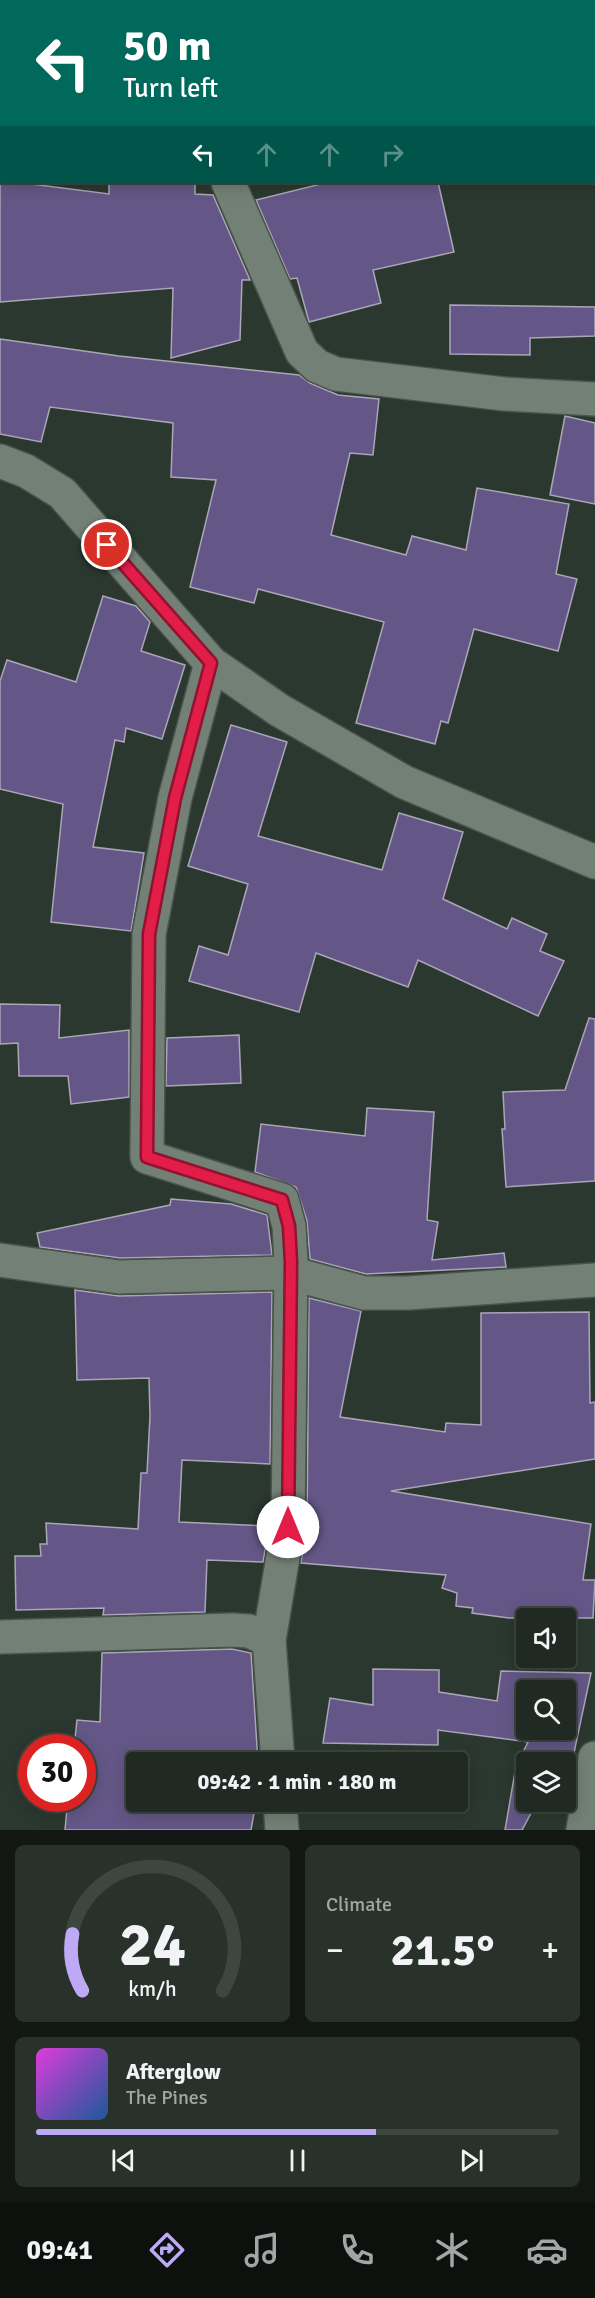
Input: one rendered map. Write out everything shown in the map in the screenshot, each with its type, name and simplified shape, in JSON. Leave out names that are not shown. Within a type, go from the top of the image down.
[{"type":"street","points":[[228,183],[302,352],[317,366],[336,374],[504,394],[595,399]]},
{"type":"street","points":[[0,461],[26,471],[62,493],[211,663],[279,710],[404,782],[595,862]]},
{"type":"street","points":[[211,663],[175,798],[149,934],[147,1157],[282,1200],[289,1226],[288,1527],[269,1640],[277,1752]]},
{"type":"street","points":[[0,1260],[119,1277],[290,1273],[364,1293],[408,1293],[595,1280]]},
{"type":"street","points":[[0,1637],[232,1630],[249,1631],[269,1640]]},
{"type":"street","points":[[583,1830],[595,1758]]},
{"type":"street","points":[[281,1812],[282,1830]]},
{"type":"building","points":[[0,183],[23,183],[109,194],[109,183],[195,183],[195,194],[213,195],[250,280],[242,280],[240,340],[171,358],[173,288],[0,302]]},
{"type":"building","points":[[325,183],[438,183],[454,252],[373,270],[381,303],[309,322],[297,278],[290,279],[256,200]]},
{"type":"building","points":[[450,305],[595,307],[595,336],[530,338],[530,355],[450,354]]},
{"type":"building","points":[[0,339],[119,356],[299,375],[310,383],[338,395],[379,399],[373,455],[350,453],[331,535],[406,555],[412,536],[466,550],[477,488],[569,504],[556,574],[577,579],[558,651],[474,629],[448,723],[441,721],[435,744],[356,723],[384,622],[258,589],[254,603],[190,587],[216,480],[171,477],[173,423],[50,407],[41,442],[0,434]]},
{"type":"building","points":[[565,416],[595,423],[595,504],[550,495]]},
{"type":"building","points":[[103,596],[136,606],[150,622],[141,651],[185,665],[162,739],[126,728],[124,742],[115,740],[93,847],[144,853],[131,931],[51,922],[63,804],[0,789],[0,681],[7,660],[76,682]]},
{"type":"building","points":[[231,725],[287,742],[258,836],[382,870],[399,813],[463,832],[443,899],[507,929],[512,918],[547,934],[540,951],[564,961],[538,1016],[418,960],[408,987],[316,953],[299,1012],[189,981],[199,946],[228,955],[248,884],[188,866]]},
{"type":"building","points":[[0,1004],[60,1005],[59,1038],[129,1030],[129,1097],[71,1104],[68,1076],[19,1076],[18,1043],[0,1044]]},
{"type":"building","points":[[589,1018],[595,1019],[595,1181],[506,1187],[502,1129],[505,1129],[503,1092],[565,1090]]},
{"type":"building","points":[[239,1035],[241,1083],[166,1086],[167,1038]]},
{"type":"building","points":[[367,1108],[434,1112],[427,1220],[438,1222],[432,1260],[504,1253],[506,1267],[366,1274],[310,1259],[307,1221],[296,1187],[255,1172],[261,1124],[365,1136]]},
{"type":"building","points":[[171,1199],[231,1204],[267,1215],[272,1255],[120,1258],[40,1247],[37,1233],[170,1205]]},
{"type":"building","points":[[75,1290],[119,1296],[272,1292],[270,1464],[182,1460],[179,1522],[269,1526],[263,1562],[207,1560],[205,1612],[103,1615],[104,1608],[16,1610],[15,1556],[41,1556],[40,1544],[47,1544],[46,1523],[138,1529],[141,1473],[147,1473],[149,1378],[77,1380]]},
{"type":"building","points":[[309,1298],[361,1311],[340,1417],[445,1432],[446,1423],[481,1425],[481,1313],[589,1312],[590,1403],[595,1402],[595,1459],[391,1491],[591,1524],[583,1580],[595,1580],[593,1618],[576,1618],[576,1608],[516,1608],[516,1618],[472,1613],[473,1608],[456,1606],[457,1593],[442,1588],[446,1575],[301,1563],[307,1527]]},
{"type":"building","points":[[232,1649],[251,1653],[257,1752],[126,1752],[126,1812],[254,1812],[251,1830],[65,1830],[67,1812],[96,1812],[96,1734],[76,1734],[77,1720],[100,1722],[102,1653]]},
{"type":"building","points":[[373,1669],[439,1670],[439,1692],[497,1701],[501,1671],[591,1673],[574,1752],[523,1752],[528,1742],[438,1730],[438,1745],[323,1743],[330,1698],[373,1705]]},
{"type":"building","points":[[516,1766],[516,1812],[532,1812],[522,1830],[505,1830]]},
{"type":"route","points":[[107,545],[211,663],[175,798],[149,934],[147,1157],[282,1200],[289,1226],[291,1262],[287,1403],[288,1527]]}]
